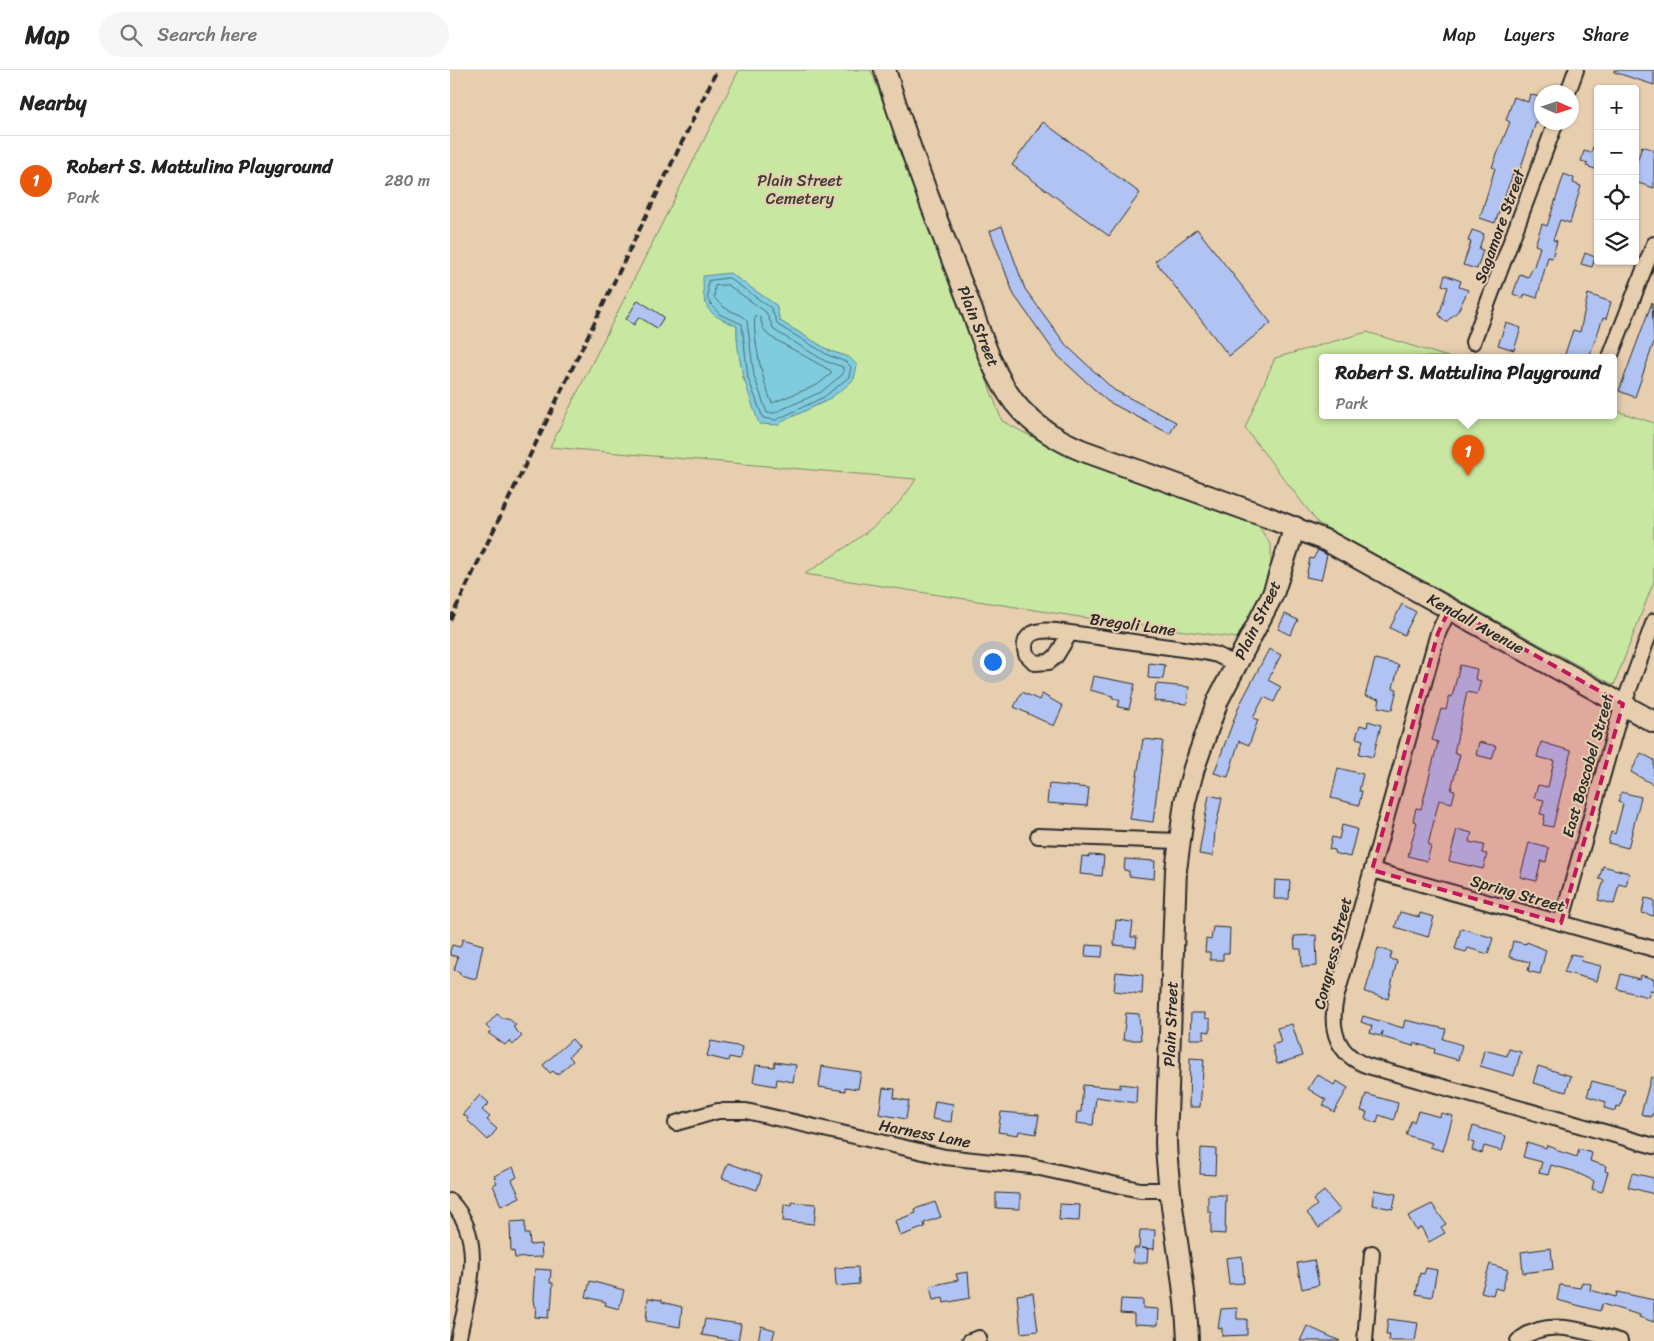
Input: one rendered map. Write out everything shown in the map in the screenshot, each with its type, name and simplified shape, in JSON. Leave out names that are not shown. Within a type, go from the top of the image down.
[{"type":"street","name":"Plain Street","points":[[885,70],[925,190],[980,332],[1004,387],[1023,412],[1050,435],[1081,450],[1295,527],[1273,594],[1218,700],[1194,768],[1185,802],[1178,841],[1166,1130],[1169,1190],[1185,1295],[1188,1341]]},
{"type":"street","points":[[1571,85],[1576,70]]},
{"type":"street","name":"Sagamore Street","points":[[1473,342],[1553,130]]},
{"type":"street","points":[[1611,354],[1654,244]]},
{"type":"street","name":"Kendall Avenue","points":[[1295,527],[1352,554],[1654,722]]},
{"type":"street","name":"Congress Street","points":[[1450,608],[1438,633],[1334,1007],[1334,1033],[1346,1054],[1368,1066],[1654,1146]]},
{"type":"street","name":"East Boscobel Street","points":[[1561,923],[1623,704],[1654,621]]},
{"type":"street","name":"Bregoli Lane","points":[[1070,633],[1054,658],[1043,664],[1035,663],[1027,656],[1024,648],[1026,639],[1038,630],[1070,633],[1210,653],[1235,664]]},
{"type":"street","points":[[1038,836],[1178,841]]},
{"type":"street","name":"Spring Street","points":[[1372,870],[1654,949]]},
{"type":"street","name":"Harness Lane","points":[[676,1123],[718,1111],[746,1111],[945,1157],[1040,1168],[1140,1190],[1169,1190]]},
{"type":"street","points":[[450,1201],[460,1212],[468,1230],[473,1260],[458,1341]]},
{"type":"street","points":[[1365,1341],[1372,1253]]},
{"type":"street","points":[[1518,1341],[1536,1330],[1558,1327],[1620,1341]]},
{"type":"highlighted area","points":[[1450,608],[1623,704],[1561,923],[1372,870],[1438,633]]},
{"type":"green space","name":"Plain Street Cemetery","points":[[739,70],[871,70],[1002,421],[1072,458],[1226,509],[1258,525],[1271,546],[1271,566],[1266,584],[1238,638],[1080,617],[805,574],[851,544],[881,521],[906,494],[916,479],[550,447]],"holes":[[[754,291],[776,305],[780,321],[830,351],[849,357],[854,379],[826,401],[783,421],[779,425],[743,379],[737,338],[737,326]]]},
{"type":"green space","points":[[1367,332],[1438,354],[1319,354],[1319,419],[1617,419],[1617,411],[1654,423],[1654,581],[1614,685],[1318,523],[1245,428],[1275,358]]},
{"type":"water","points":[[730,273],[776,305],[780,321],[830,351],[849,357],[857,365],[854,379],[826,401],[783,421],[779,425],[759,424],[747,388],[738,351],[737,326],[708,309],[704,296],[703,276]]},
{"type":"building","points":[[1614,70],[1654,70],[1654,85],[1614,72]]},
{"type":"building","points":[[1530,94],[1534,95],[1534,128],[1518,176],[1513,174],[1495,223],[1480,218],[1495,168],[1492,167],[1510,122],[1506,120],[1514,97],[1528,102]]},
{"type":"building","points":[[1043,122],[1140,193],[1109,236],[1012,165]]},
{"type":"building","points":[[1594,144],[1594,169],[1586,166],[1588,163],[1581,161],[1584,151],[1591,153]]},
{"type":"building","points":[[1642,146],[1654,150],[1654,188],[1639,183],[1639,155]]},
{"type":"building","points":[[1564,174],[1574,178],[1573,183],[1581,186],[1570,223],[1560,220],[1553,240],[1557,241],[1552,258],[1548,257],[1537,298],[1525,294],[1523,298],[1513,294],[1520,274],[1528,277],[1534,266],[1540,247],[1535,245],[1542,224],[1547,226]]},
{"type":"building","points":[[1002,226],[1025,289],[1066,345],[1114,390],[1176,422],[1170,434],[1107,401],[1056,354],[1014,295],[990,231]]},
{"type":"building","points":[[1197,229],[1271,323],[1229,356],[1155,261]]},
{"type":"building","points":[[1472,230],[1484,234],[1479,249],[1483,250],[1477,269],[1463,265],[1471,242],[1468,241]]},
{"type":"building","points":[[1585,253],[1594,257],[1592,267],[1581,264]]},
{"type":"building","points":[[1445,275],[1461,281],[1459,287],[1468,290],[1458,311],[1446,322],[1439,315],[1448,287],[1442,285]]},
{"type":"building","points":[[1588,294],[1611,302],[1606,319],[1603,318],[1590,354],[1565,354],[1573,330],[1580,332]]},
{"type":"building","points":[[638,300],[664,317],[657,328],[639,317],[634,325],[626,319]]},
{"type":"building","points":[[1652,302],[1654,342],[1635,397],[1619,391]]},
{"type":"building","points":[[1506,323],[1521,328],[1514,350],[1498,345]]},
{"type":"building","points":[[1318,550],[1327,555],[1321,580],[1306,577],[1310,558],[1313,559]]},
{"type":"building","points":[[1402,604],[1416,612],[1404,635],[1390,628]]},
{"type":"building","points":[[1285,614],[1298,620],[1290,635],[1278,629]]},
{"type":"building","points":[[1269,649],[1281,655],[1268,680],[1281,687],[1274,702],[1264,697],[1253,718],[1258,720],[1249,745],[1239,741],[1228,777],[1214,773],[1239,706]]},
{"type":"building","points":[[1375,659],[1399,665],[1393,688],[1397,689],[1392,710],[1378,707],[1380,699],[1365,696]]},
{"type":"building","points":[[1149,663],[1165,665],[1163,679],[1148,678]]},
{"type":"building","points":[[1460,665],[1477,669],[1475,679],[1481,681],[1477,694],[1467,692],[1454,753],[1460,754],[1451,790],[1455,791],[1452,803],[1439,800],[1428,845],[1431,846],[1427,861],[1408,856],[1417,822],[1413,821],[1416,808],[1421,809],[1438,742],[1432,740],[1441,709],[1446,710],[1449,696],[1452,697]]},
{"type":"building","points":[[1093,676],[1135,684],[1129,709],[1118,707],[1120,700],[1112,698],[1113,696],[1090,690]]},
{"type":"building","points":[[1156,684],[1189,687],[1187,704],[1154,701]]},
{"type":"building","points":[[1022,692],[1039,700],[1042,694],[1063,706],[1054,726],[1014,707]]},
{"type":"building","points":[[1368,721],[1381,725],[1373,757],[1359,754],[1363,740],[1356,738],[1360,725],[1367,727]]},
{"type":"building","points":[[1143,739],[1163,741],[1153,822],[1130,819]]},
{"type":"building","points":[[1479,742],[1496,746],[1492,759],[1476,755]]},
{"type":"building","points":[[1541,742],[1571,751],[1553,827],[1543,825],[1545,815],[1540,814],[1544,800],[1534,798],[1538,785],[1548,787],[1554,761],[1537,757]]},
{"type":"building","points":[[1641,753],[1654,760],[1654,785],[1631,772]]},
{"type":"building","points":[[1338,768],[1363,774],[1359,791],[1362,791],[1359,805],[1331,798]]},
{"type":"building","points":[[1049,784],[1089,788],[1087,806],[1047,803]]},
{"type":"building","points":[[1621,792],[1641,797],[1628,848],[1608,843],[1611,832],[1615,834],[1623,804],[1618,802]]},
{"type":"building","points":[[1209,795],[1222,798],[1215,831],[1213,856],[1199,854]]},
{"type":"building","points":[[1342,825],[1357,829],[1350,857],[1334,853],[1335,850],[1329,849],[1332,837],[1339,839]]},
{"type":"building","points":[[1457,829],[1472,833],[1469,842],[1484,845],[1482,853],[1487,854],[1483,869],[1449,861]]},
{"type":"building","points":[[1529,843],[1549,848],[1546,862],[1541,861],[1536,881],[1520,877]]},
{"type":"building","points":[[1089,855],[1104,856],[1102,876],[1080,874],[1082,856],[1089,857]]},
{"type":"building","points":[[1125,859],[1155,861],[1154,879],[1129,876],[1129,871],[1124,870]]},
{"type":"building","points":[[1603,866],[1629,873],[1626,886],[1619,884],[1614,904],[1598,900],[1604,880],[1599,879]]},
{"type":"building","points":[[1275,880],[1290,881],[1289,899],[1274,899]]},
{"type":"building","points":[[1645,898],[1654,900],[1654,916],[1642,913]]},
{"type":"building","points":[[1400,912],[1419,917],[1420,913],[1434,917],[1428,937],[1395,927]]},
{"type":"building","points":[[1116,920],[1133,922],[1131,937],[1137,937],[1136,947],[1114,945]]},
{"type":"building","points":[[1213,927],[1230,928],[1229,953],[1223,953],[1223,960],[1210,960],[1210,952],[1205,952],[1206,939],[1211,940]]},
{"type":"building","points":[[1461,928],[1493,938],[1488,954],[1468,948],[1466,952],[1455,949]]},
{"type":"building","points":[[1316,935],[1317,966],[1302,967],[1301,949],[1295,949],[1294,936]]},
{"type":"building","points":[[463,939],[483,945],[476,979],[460,975],[460,972],[454,970],[458,957],[450,955],[450,951],[452,945],[460,947]]},
{"type":"building","points":[[1513,941],[1526,944],[1527,942],[1546,950],[1540,974],[1528,971],[1530,962],[1509,957]]},
{"type":"building","points":[[1086,945],[1103,946],[1102,957],[1085,956]]},
{"type":"building","points":[[1378,948],[1392,952],[1390,959],[1397,961],[1388,999],[1365,992]]},
{"type":"building","points":[[1571,954],[1582,956],[1581,961],[1601,966],[1597,981],[1564,972]]},
{"type":"building","points":[[1116,972],[1143,975],[1142,994],[1114,991]]},
{"type":"building","points":[[1621,974],[1639,979],[1640,975],[1654,979],[1654,991],[1650,990],[1648,997],[1617,989]]},
{"type":"building","points":[[1126,1013],[1139,1014],[1141,1040],[1123,1040]]},
{"type":"building","points":[[1191,1013],[1205,1013],[1205,1018],[1210,1019],[1210,1032],[1204,1031],[1204,1039],[1190,1039]]},
{"type":"building","points":[[497,1014],[502,1018],[508,1018],[516,1025],[513,1027],[522,1036],[513,1045],[509,1041],[505,1045],[488,1033],[491,1031],[486,1026]]},
{"type":"building","points":[[1363,1016],[1403,1028],[1405,1020],[1446,1029],[1443,1039],[1462,1045],[1458,1060],[1434,1053],[1435,1049],[1414,1043],[1413,1046],[1382,1037],[1383,1031],[1380,1036],[1370,1033],[1372,1026],[1361,1022]]},
{"type":"building","points":[[1292,1024],[1302,1056],[1277,1064],[1272,1045],[1281,1042],[1277,1028]]},
{"type":"building","points":[[572,1039],[579,1047],[569,1056],[573,1061],[557,1075],[553,1071],[550,1073],[543,1065]]},
{"type":"building","points":[[711,1041],[742,1047],[740,1059],[729,1057],[728,1061],[707,1056]]},
{"type":"building","points":[[1509,1049],[1521,1052],[1514,1076],[1480,1066],[1484,1050],[1507,1056]]},
{"type":"building","points":[[1190,1058],[1204,1059],[1200,1107],[1189,1107]]},
{"type":"building","points":[[775,1062],[796,1065],[793,1082],[777,1079],[776,1086],[753,1082],[756,1065],[774,1067]]},
{"type":"building","points":[[822,1066],[861,1072],[858,1089],[845,1087],[845,1091],[819,1087]]},
{"type":"building","points":[[1538,1066],[1571,1076],[1566,1092],[1533,1083]]},
{"type":"building","points":[[1317,1074],[1334,1085],[1337,1081],[1348,1088],[1334,1112],[1323,1105],[1326,1100],[1308,1089]]},
{"type":"building","points":[[1651,1077],[1654,1078],[1654,1114],[1651,1117],[1641,1114]]},
{"type":"building","points":[[1592,1081],[1625,1090],[1620,1107],[1616,1106],[1615,1111],[1604,1108],[1606,1102],[1587,1096]]},
{"type":"building","points":[[1120,1084],[1137,1086],[1136,1103],[1096,1097],[1093,1125],[1076,1123],[1077,1112],[1081,1112],[1083,1085],[1120,1088]]},
{"type":"building","points":[[883,1088],[895,1089],[894,1098],[909,1101],[906,1119],[879,1114]]},
{"type":"building","points":[[1366,1094],[1398,1103],[1394,1120],[1379,1115],[1377,1123],[1365,1119],[1367,1112],[1361,1111]]},
{"type":"building","points":[[480,1095],[489,1103],[482,1110],[490,1117],[487,1120],[497,1129],[488,1140],[463,1114]]},
{"type":"building","points":[[935,1101],[953,1104],[951,1122],[932,1119]]},
{"type":"building","points":[[1418,1111],[1440,1117],[1441,1113],[1453,1116],[1443,1151],[1430,1147],[1432,1143],[1406,1135],[1411,1121],[1414,1122]]},
{"type":"building","points":[[1001,1112],[1039,1115],[1036,1134],[1019,1131],[1018,1135],[998,1132]]},
{"type":"building","points":[[1473,1126],[1506,1136],[1502,1151],[1484,1146],[1482,1153],[1472,1150],[1474,1143],[1468,1141]]},
{"type":"building","points":[[1527,1142],[1546,1148],[1547,1145],[1556,1148],[1555,1150],[1577,1157],[1579,1149],[1592,1153],[1590,1161],[1606,1166],[1605,1171],[1608,1172],[1602,1192],[1592,1189],[1594,1181],[1573,1171],[1551,1165],[1548,1175],[1539,1173],[1542,1162],[1523,1157]]},
{"type":"building","points":[[1201,1148],[1216,1149],[1215,1175],[1200,1174]]},
{"type":"building","points":[[728,1163],[762,1175],[757,1190],[722,1178]]},
{"type":"building","points":[[513,1167],[517,1177],[512,1180],[520,1197],[501,1206],[493,1185],[497,1183],[494,1176]]},
{"type":"building","points":[[1632,1173],[1654,1178],[1654,1194],[1628,1187]]},
{"type":"building","points":[[1374,1190],[1396,1194],[1393,1209],[1372,1205]]},
{"type":"building","points":[[1324,1191],[1340,1210],[1319,1228],[1307,1213],[1317,1205],[1313,1200]]},
{"type":"building","points":[[996,1193],[1020,1194],[1020,1209],[996,1208]]},
{"type":"building","points":[[1208,1195],[1226,1195],[1225,1234],[1211,1233],[1211,1212],[1208,1212]]},
{"type":"building","points":[[792,1202],[816,1204],[814,1224],[783,1221],[784,1204],[792,1205]]},
{"type":"building","points":[[935,1202],[941,1217],[924,1223],[925,1227],[900,1236],[895,1221],[916,1213],[915,1209]]},
{"type":"building","points":[[1060,1204],[1080,1205],[1079,1221],[1059,1220]]},
{"type":"building","points":[[1432,1204],[1446,1224],[1441,1227],[1445,1233],[1429,1242],[1421,1227],[1416,1230],[1408,1216]]},
{"type":"building","points":[[525,1221],[525,1234],[529,1234],[530,1245],[541,1244],[542,1257],[515,1258],[514,1251],[511,1252],[510,1222]]},
{"type":"building","points":[[1140,1230],[1155,1230],[1154,1249],[1141,1248],[1148,1249],[1147,1263],[1133,1263],[1134,1248],[1139,1248]]},
{"type":"building","points":[[1551,1248],[1553,1269],[1523,1273],[1521,1252]]},
{"type":"building","points":[[1242,1256],[1244,1283],[1229,1284],[1226,1258]]},
{"type":"building","points":[[1314,1260],[1319,1285],[1302,1289],[1297,1263]]},
{"type":"building","points":[[1490,1264],[1508,1270],[1502,1290],[1495,1288],[1493,1295],[1481,1292]]},
{"type":"building","points":[[858,1267],[859,1284],[836,1286],[835,1268]]},
{"type":"building","points":[[1426,1268],[1437,1270],[1432,1297],[1416,1294],[1420,1273],[1424,1274]]},
{"type":"building","points":[[535,1269],[551,1270],[550,1283],[553,1283],[551,1309],[549,1309],[548,1318],[535,1317],[536,1306],[534,1306],[533,1299]]},
{"type":"building","points":[[968,1272],[970,1298],[944,1303],[943,1298],[933,1300],[930,1286],[958,1280],[956,1274]]},
{"type":"building","points":[[590,1281],[624,1290],[619,1309],[605,1305],[606,1302],[586,1297]]},
{"type":"building","points":[[1582,1282],[1591,1284],[1590,1290],[1616,1297],[1617,1292],[1654,1300],[1654,1322],[1639,1317],[1640,1315],[1602,1304],[1600,1311],[1557,1300],[1560,1285],[1580,1288]]},
{"type":"building","points":[[1033,1293],[1038,1331],[1021,1333],[1017,1295]]},
{"type":"building","points":[[648,1298],[662,1300],[662,1302],[682,1307],[680,1327],[646,1321]]},
{"type":"building","points":[[1121,1299],[1143,1300],[1143,1308],[1159,1309],[1158,1325],[1134,1324],[1134,1314],[1120,1313]]},
{"type":"building","points":[[1237,1308],[1237,1319],[1247,1319],[1247,1335],[1222,1336],[1222,1328],[1218,1329],[1221,1309]]},
{"type":"building","points":[[705,1319],[741,1324],[738,1341],[702,1335]]},
{"type":"building","points":[[1388,1319],[1418,1323],[1415,1341],[1389,1341],[1390,1335],[1386,1335]]},
{"type":"building","points":[[761,1326],[775,1330],[772,1341],[758,1341]]},
{"type":"building","points":[[1307,1326],[1340,1341],[1300,1341]]},
{"type":"railway","points":[[450,620],[717,70]]},
{"type":"place","name":"Robert S. Mattulina Playground","points":[[1468,476]]}]
